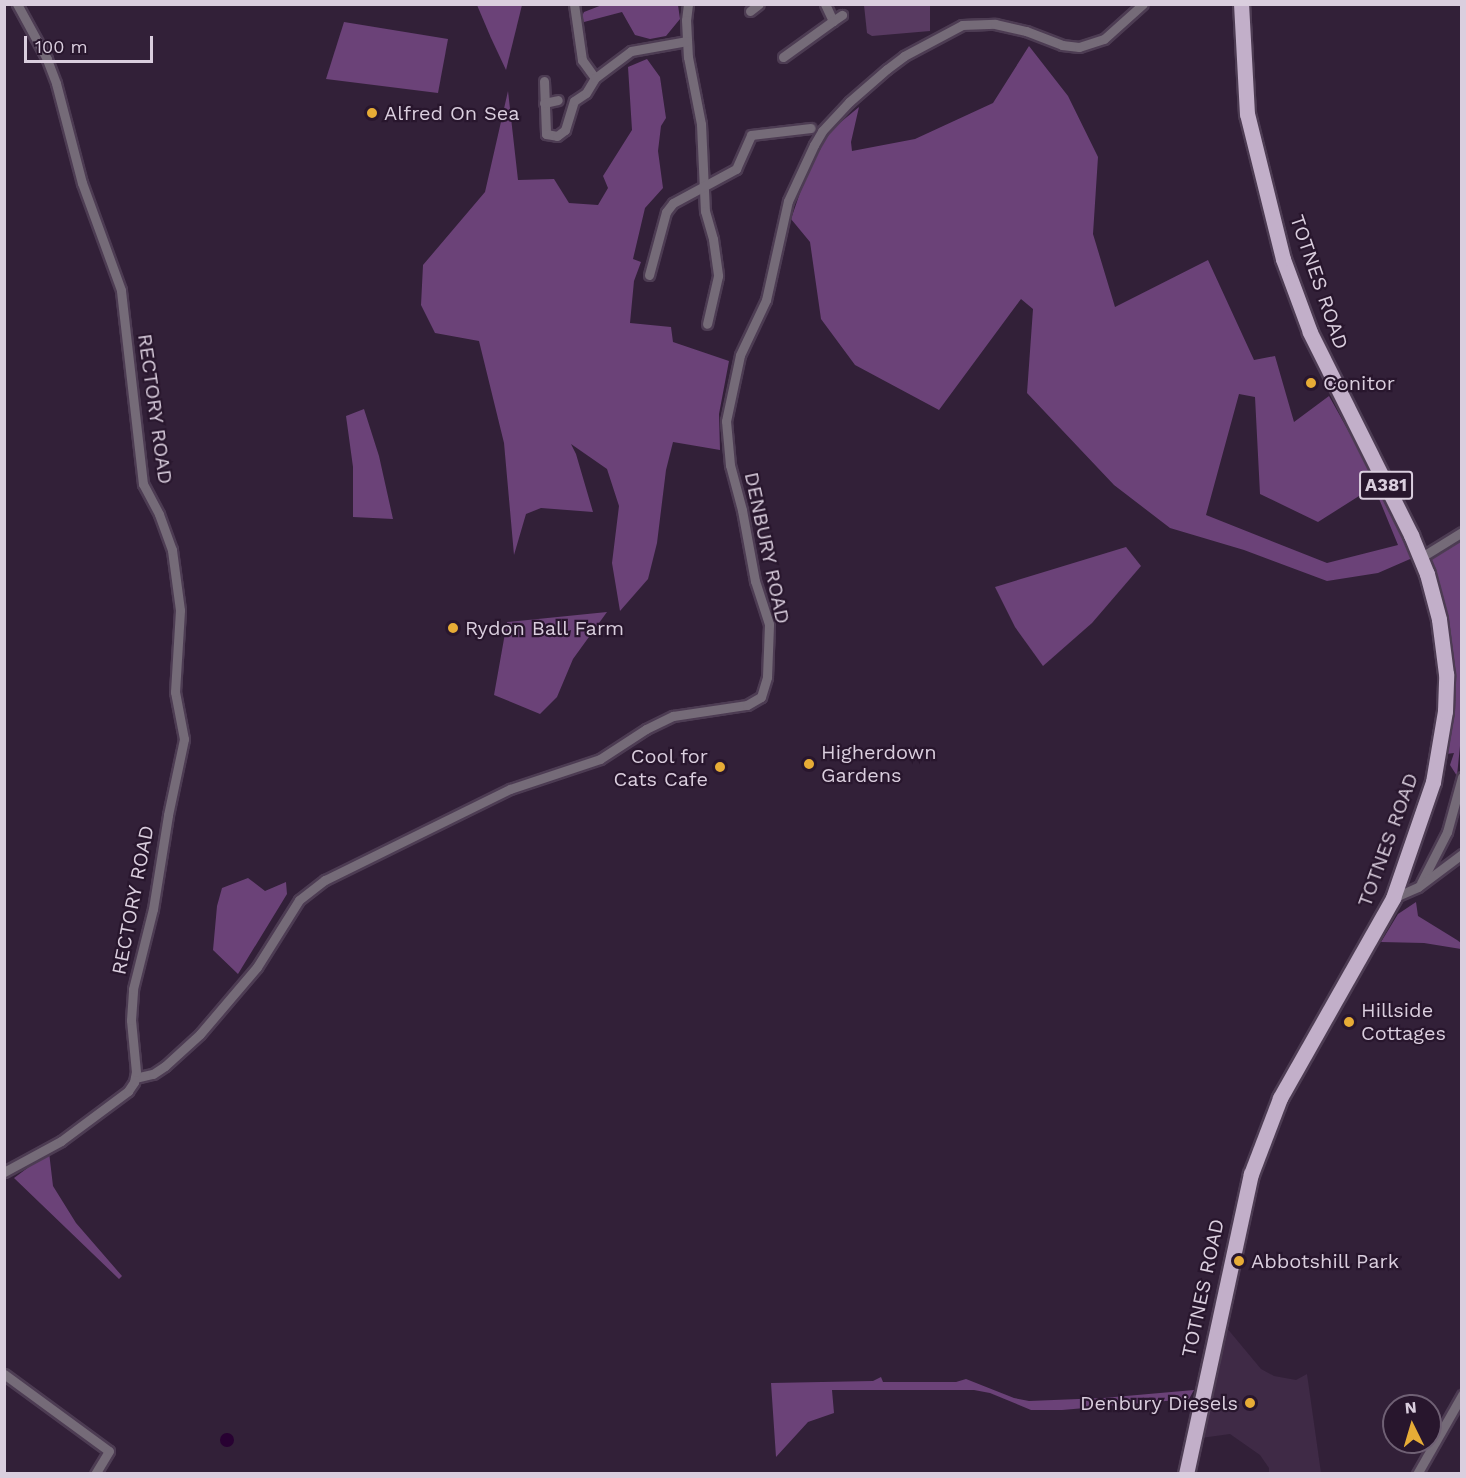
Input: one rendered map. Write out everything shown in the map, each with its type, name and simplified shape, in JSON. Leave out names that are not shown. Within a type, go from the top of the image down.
[{"type":"main road","name":"TOTNES ROAD","points":[[1186,1473],[1240,1214],[1265,1133],[1280,1098],[1393,898],[1427,802],[1444,711],[1446,674],[1435,602],[1420,558],[1310,332],[1283,259],[1247,114],[1241,4]]},
{"type":"street","name":"RECTORY ROAD","points":[[17,4],[47,59],[56,83],[82,183],[121,290],[143,484],[159,514],[172,550],[180,610],[175,692],[184,739],[168,814],[149,927],[133,989],[130,1020],[135,1078]]},
{"type":"street","points":[[574,4],[582,60],[595,78]]},
{"type":"street","points":[[688,4],[687,41],[701,124],[705,171],[703,185],[705,211],[713,239],[718,276],[707,324]]},
{"type":"street","points":[[750,11],[759,4]]},
{"type":"street","points":[[825,4],[833,21]]},
{"type":"street","name":"DENBURY ROAD","points":[[4,1172],[61,1140],[128,1091],[135,1078],[159,1070],[200,1034],[257,967],[299,900],[325,880],[374,854],[470,811],[510,789],[600,759],[646,729],[673,716],[747,705],[761,697],[767,677],[769,624],[755,581],[742,510],[730,465],[726,421],[740,356],[766,300],[788,201],[822,130],[849,102],[904,56],[962,25],[995,24],[1026,31],[1062,45],[1079,47],[1104,39],[1143,4]]},
{"type":"street","points":[[783,57],[842,15]]},
{"type":"street","points":[[544,81],[546,134],[557,136],[565,130],[574,101],[586,93],[595,78],[631,51],[687,41]]},
{"type":"street","points":[[544,103],[558,100]]},
{"type":"street","points":[[649,274],[666,212],[681,197],[736,169],[751,135],[811,128]]},
{"type":"street","points":[[1420,558],[1461,532]]},
{"type":"street","points":[[1421,884],[1448,832],[1461,780]]},
{"type":"street","points":[[1393,898],[1421,884],[1461,854]]},
{"type":"street","points":[[4,1374],[109,1451],[95,1473]]},
{"type":"street","points":[[1417,1473],[1461,1395]]},
{"type":"shaded area","points":[[477,5],[522,5],[506,70],[491,38]]},
{"type":"shaded area","points":[[602,5],[678,5],[680,19],[666,36],[650,39],[635,35],[622,12],[584,22],[581,18],[584,12]]},
{"type":"shaded area","points":[[864,5],[930,5],[930,31],[872,36],[867,33]]},
{"type":"shaded area","points":[[344,22],[448,39],[438,93],[326,79]]},
{"type":"shaded area","points":[[1029,46],[1068,96],[1098,157],[1093,234],[1115,307],[1208,260],[1254,360],[1275,356],[1294,422],[1329,396],[1378,484],[1318,522],[1260,494],[1255,397],[1239,394],[1206,515],[1327,563],[1398,545],[1375,489],[1380,485],[1417,556],[1378,573],[1327,581],[1244,550],[1170,528],[1114,485],[1027,393],[1033,309],[1021,299],[939,410],[855,365],[821,319],[810,242],[791,219],[815,149],[830,131],[859,107],[851,142],[852,151],[915,139],[993,103]]},
{"type":"shaded area","points":[[647,59],[660,77],[666,118],[661,126],[658,151],[663,188],[645,208],[633,259],[641,262],[634,281],[630,323],[671,327],[673,342],[729,361],[719,414],[720,450],[673,442],[666,470],[657,543],[648,579],[620,611],[612,563],[619,506],[607,469],[571,444],[593,512],[541,508],[526,514],[514,555],[504,443],[479,341],[435,333],[421,305],[423,265],[485,192],[508,91],[518,180],[554,179],[569,203],[598,205],[608,188],[603,176],[632,130],[628,67]]},
{"type":"shaded area","points":[[364,409],[379,456],[393,519],[353,517],[353,467],[346,416]]},
{"type":"shaded area","points":[[1461,539],[1461,736],[1457,776],[1450,765],[1454,753],[1446,754],[1449,707],[1426,557]]},
{"type":"shaded area","points":[[1126,547],[1141,566],[1092,623],[1043,666],[1015,627],[995,587]]},
{"type":"shaded area","points":[[607,612],[573,659],[557,697],[540,714],[494,695],[507,622]]},
{"type":"shaded area","points":[[248,878],[265,891],[286,882],[287,894],[238,974],[213,950],[217,906],[222,888]]},
{"type":"shaded area","points":[[1416,902],[1418,916],[1461,943],[1461,949],[1424,943],[1381,942],[1398,914]]},
{"type":"shaded area","points":[[49,1152],[53,1186],[76,1223],[122,1276],[119,1279],[14,1178]]},
{"type":"shaded area","points":[[1226,1327],[1261,1369],[1274,1376],[1296,1380],[1307,1374],[1321,1473],[1269,1473],[1269,1468],[1260,1455],[1230,1434],[1201,1438]]},
{"type":"shaded area","points":[[881,1377],[883,1382],[956,1382],[966,1379],[1014,1398],[1029,1401],[1103,1398],[1194,1390],[1189,1399],[1062,1410],[1031,1410],[990,1393],[974,1390],[832,1390],[834,1413],[808,1422],[776,1457],[771,1383],[873,1381]]},
{"type":"shaded area","points":[[227,1433],[232,1435],[234,1440],[232,1445],[227,1447],[222,1445],[220,1440],[222,1435]]},
{"type":"place","name":"Alfred On Sea","points":[[372,113]]},
{"type":"place","name":"Conitor","points":[[1311,383]]},
{"type":"place","name":"Rydon Ball Farm","points":[[453,628]]},
{"type":"place","name":"Higherdown Gardens","points":[[809,764]]},
{"type":"place","name":"Cool for Cats Cafe","points":[[720,767]]},
{"type":"place","name":"Hillside Cottages","points":[[1349,1022]]},
{"type":"place","name":"Abbotshill Park","points":[[1239,1261]]},
{"type":"place","name":"Denbury Diesels","points":[[1250,1403]]}]
